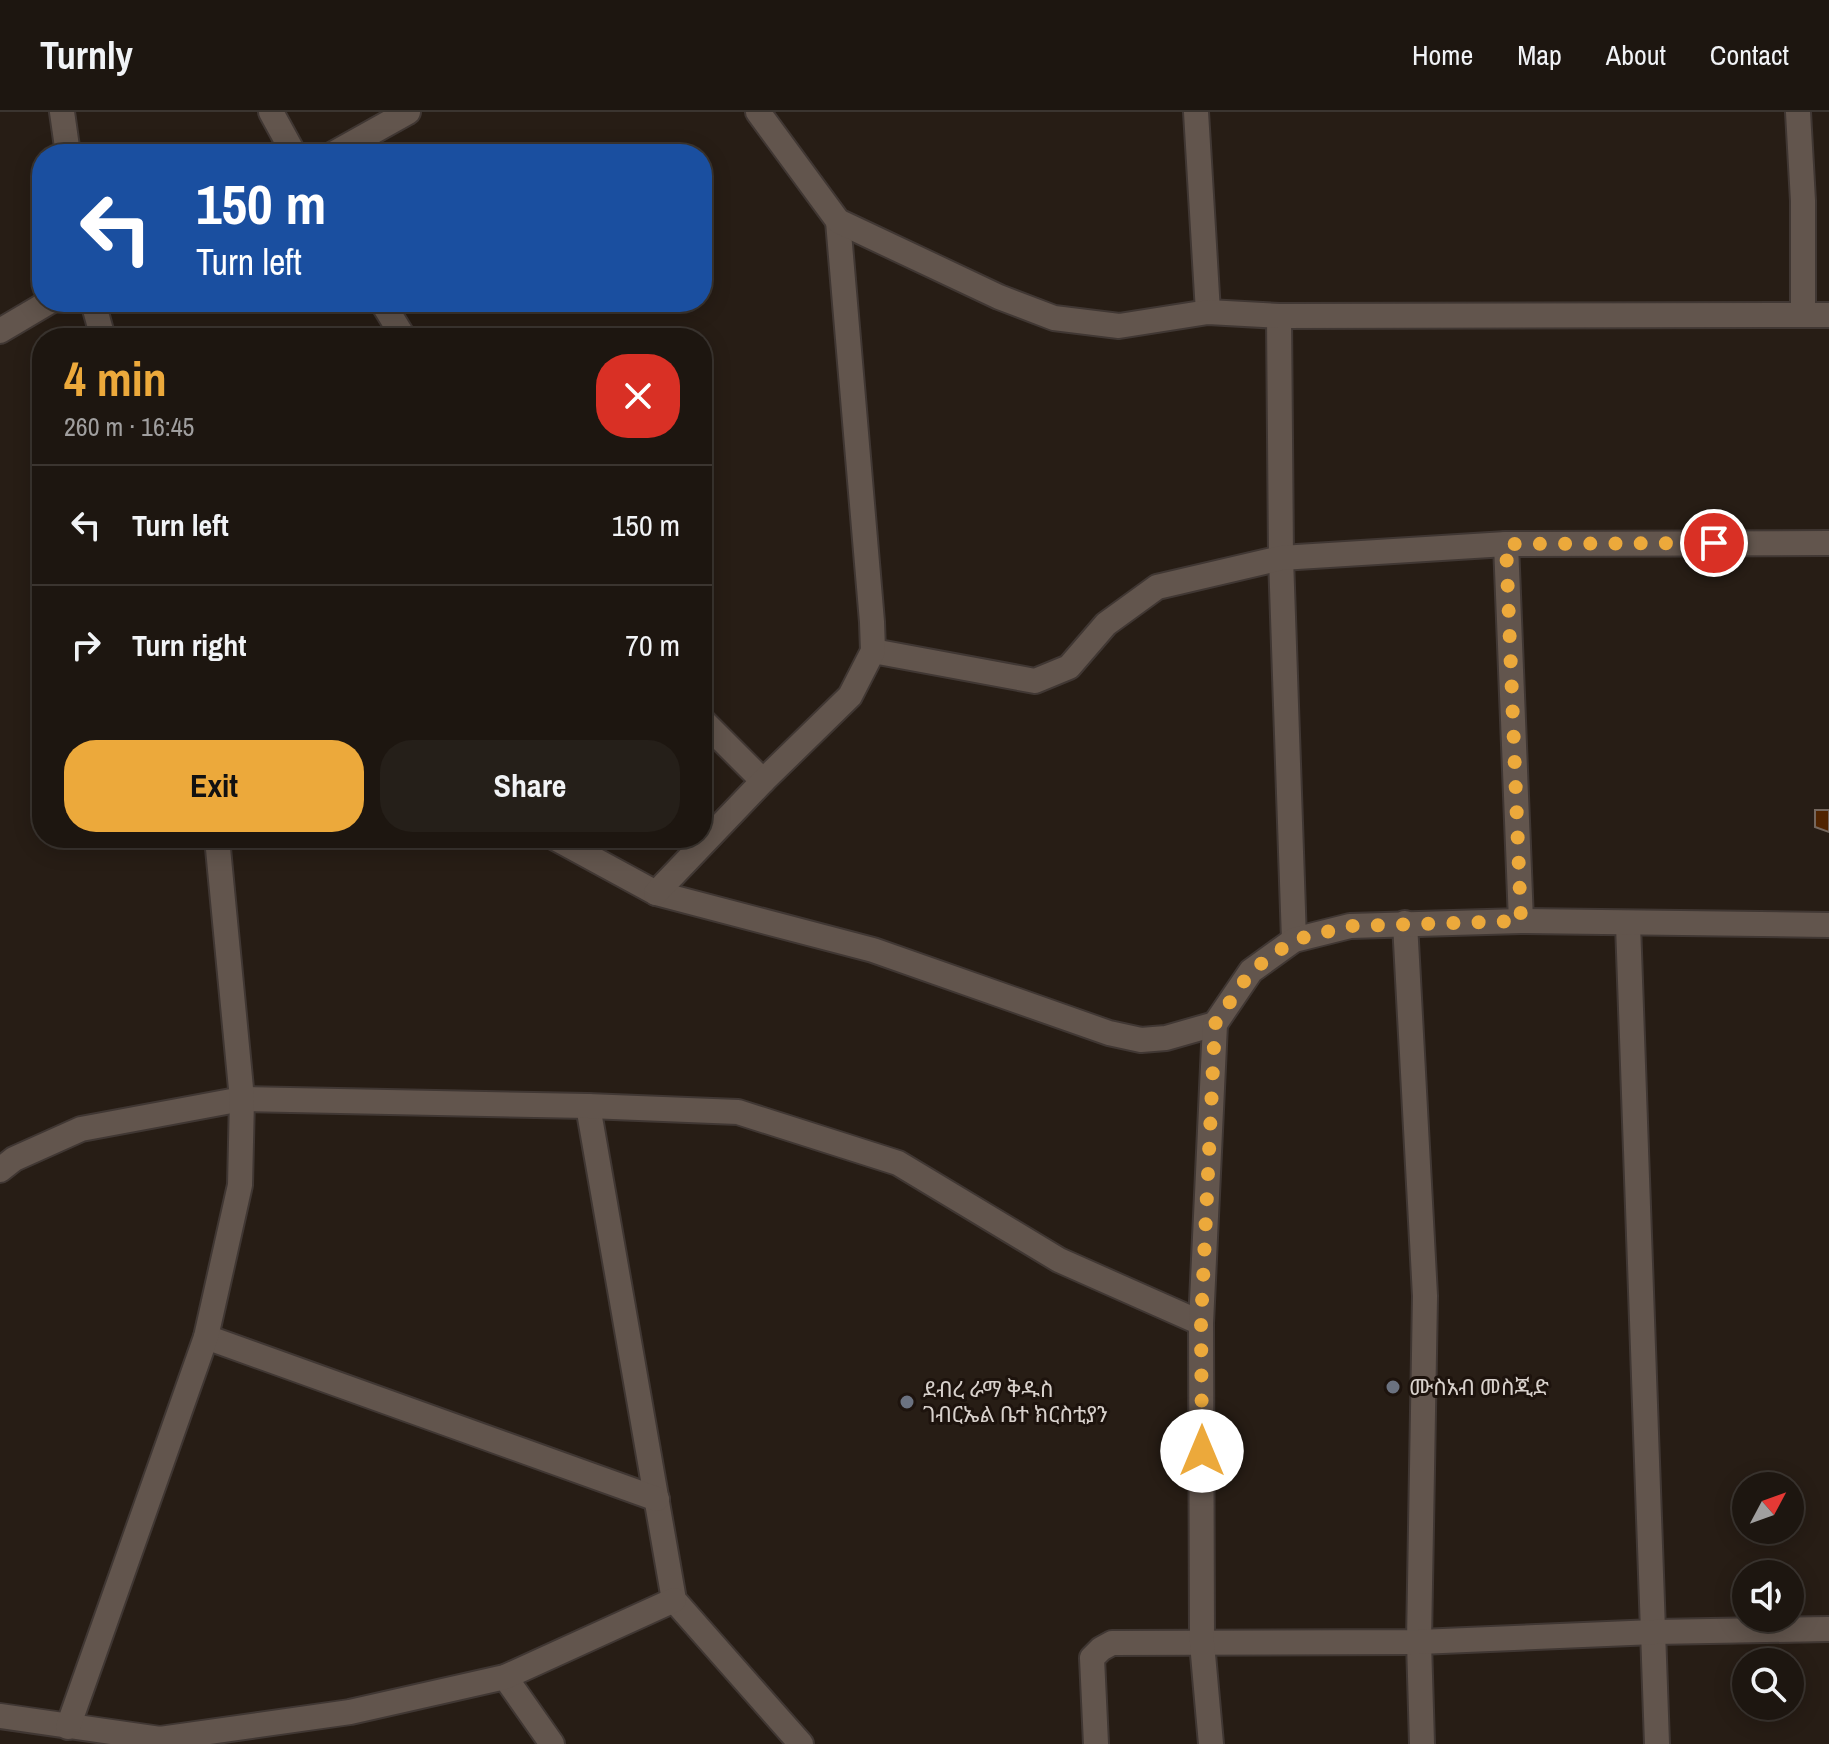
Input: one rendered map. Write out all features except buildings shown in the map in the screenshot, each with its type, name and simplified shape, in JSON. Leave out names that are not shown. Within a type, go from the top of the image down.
[{"type":"street","points":[[62,112],[67,144]]},
{"type":"street","points":[[271,112],[289,144]]},
{"type":"street","points":[[351,144],[408,112]]},
{"type":"street","points":[[758,112],[838,221],[999,297],[1054,318],[1119,326],[1208,312],[1279,316],[1829,315]]},
{"type":"street","points":[[1196,112],[1208,312]]},
{"type":"street","points":[[1798,112],[1803,201],[1803,315]]},
{"type":"street","points":[[712,834],[850,696],[873,651],[838,221]]},
{"type":"street","points":[[0,331],[32,312]]},
{"type":"street","points":[[1279,316],[1281,558],[1294,940]]},
{"type":"street","points":[[873,651],[1035,681],[1069,667],[1106,624],[1157,587],[1281,558],[1506,544],[1829,543]]},
{"type":"street","points":[[1506,544],[1521,921]]},
{"type":"street","points":[[712,730],[763,781]]},
{"type":"street","points":[[68,1727],[206,1337],[240,1185],[242,1099],[218,848]]},
{"type":"street","points":[[573,848],[656,893],[873,950],[1109,1033],[1141,1040],[1166,1038],[1215,1024]]},
{"type":"street","points":[[656,893],[699,848]]},
{"type":"street","points":[[1211,1744],[1202,1643],[1201,1323],[1215,1024],[1251,971],[1294,940],[1350,926],[1521,921],[1829,925]]},
{"type":"street","points":[[1405,923],[1425,1296],[1419,1642],[1422,1744]]},
{"type":"street","points":[[1628,924],[1657,1744]]},
{"type":"street","points":[[0,1170],[14,1159],[81,1129],[242,1099],[738,1112],[898,1163],[1059,1260],[1201,1323]]},
{"type":"street","points":[[588,1106],[674,1600],[801,1744]]},
{"type":"street","points":[[206,1337],[657,1499]]},
{"type":"street","points":[[0,1716],[161,1742],[350,1712],[505,1677],[674,1600]]},
{"type":"street","points":[[1096,1744],[1092,1658],[1112,1643],[1419,1642],[1654,1632],[1829,1629]]},
{"type":"street","points":[[505,1677],[552,1744]]},
{"type":"place","name":"ሙስአብ መስጂድ","points":[[1393,1387]]},
{"type":"place","name":"ደብረ ራማ ቅዱስ ገብርኤል ቤተ ክርስቲያን","points":[[907,1402]]},
{"type":"route","points":[[1202,1451],[1201,1323],[1215,1024],[1251,971],[1294,940],[1350,926],[1521,921],[1506,544],[1714,543]]}]
